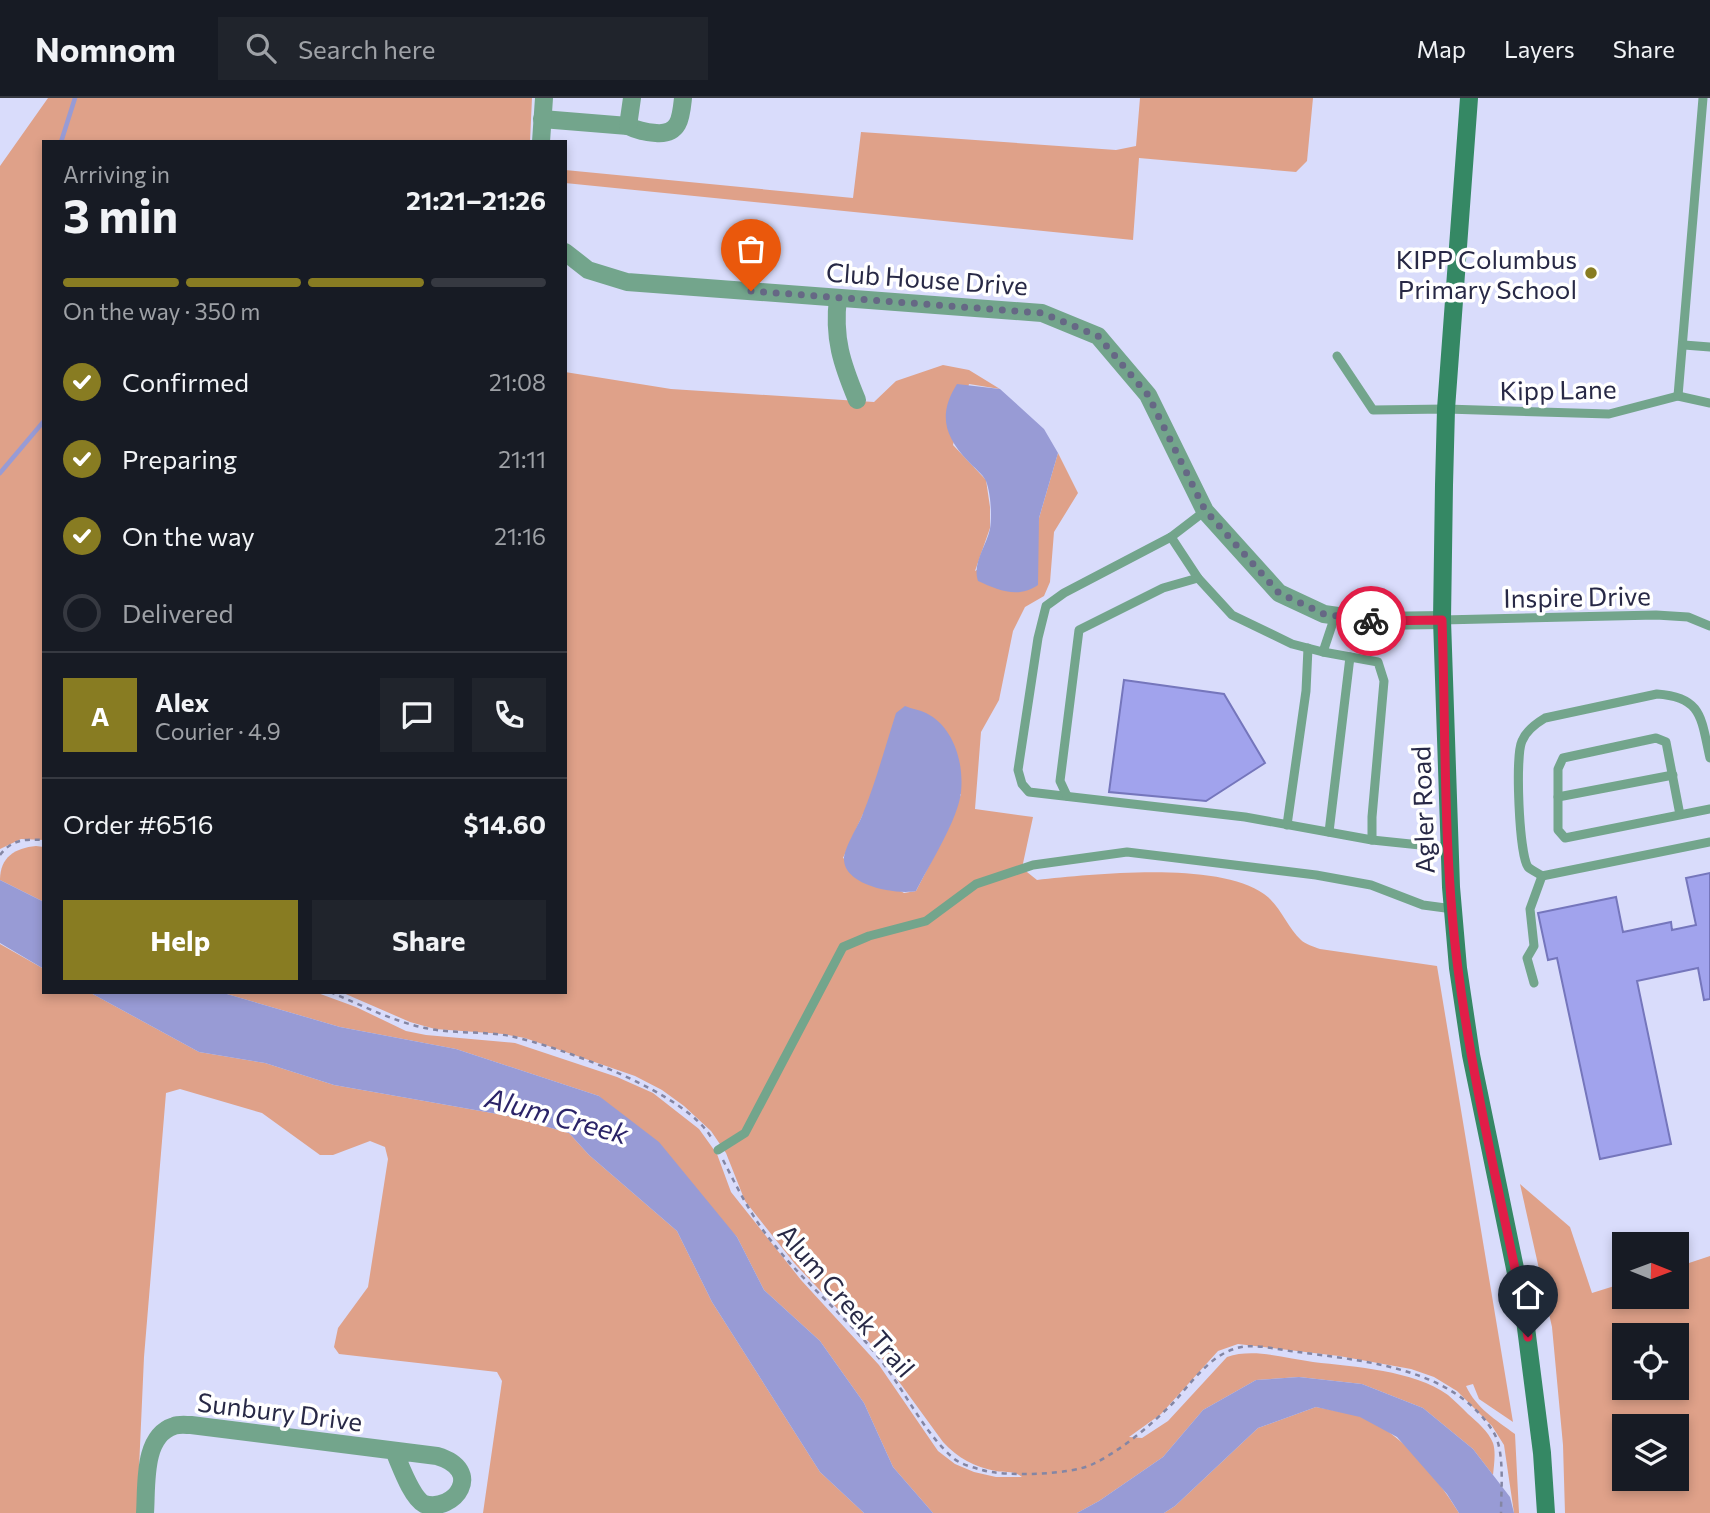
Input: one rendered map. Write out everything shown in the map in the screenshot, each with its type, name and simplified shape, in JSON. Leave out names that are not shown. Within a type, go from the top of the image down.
[{"type":"main road","name":"Agler Road","points":[[1469,98],[1446,409],[1442,620],[1449,848],[1458,968],[1471,1055],[1524,1312],[1546,1513]]},
{"type":"street","points":[[541,140],[544,98]]},
{"type":"street","points":[[628,126],[632,98]]},
{"type":"street","points":[[542,119],[628,126],[640,132],[666,134],[676,128],[681,118],[683,98]]},
{"type":"street","name":"Club House Drive","points":[[567,254],[588,270],[627,282],[1042,313],[1098,336],[1148,395],[1205,510],[1279,593],[1324,614],[1335,616],[1373,621],[1442,620]]},
{"type":"street","points":[[838,298],[835,320],[840,357],[857,400]]},
{"type":"street","name":"Sunbury Drive","points":[[145,1513],[152,1448],[159,1436],[174,1426],[191,1425],[394,1451]]},
{"type":"lane","points":[[1678,396],[1703,98]]},
{"type":"lane","points":[[1684,345],[1710,347]]},
{"type":"lane","name":"Kipp Lane","points":[[1337,356],[1373,410],[1446,409],[1609,414],[1678,396],[1710,403]]},
{"type":"lane","points":[[1205,510],[1171,537],[1064,593],[1046,606],[1038,638],[1018,770],[1021,784],[1029,792],[1245,817],[1372,840],[1449,848]]},
{"type":"lane","points":[[1171,537],[1198,578],[1233,615],[1292,644],[1378,662],[1384,681],[1371,817],[1372,840]]},
{"type":"lane","points":[[1067,796],[1060,781],[1079,630],[1163,587],[1198,578]]},
{"type":"lane","name":"Inspire Drive","points":[[1442,620],[1656,615],[1688,617],[1710,626]]},
{"type":"lane","points":[[1323,652],[1335,616]]},
{"type":"lane","points":[[1287,825],[1306,691],[1308,648]]},
{"type":"lane","points":[[1329,832],[1350,657]]},
{"type":"lane","points":[[1710,758],[1700,715],[1687,699],[1657,694],[1545,718],[1533,726],[1522,740],[1518,755],[1522,846],[1528,866],[1542,876],[1710,842]]},
{"type":"lane","points":[[1681,815],[1666,742],[1656,738],[1563,758],[1558,769],[1559,830],[1565,838],[1710,810]]},
{"type":"lane","points":[[1558,797],[1673,775]]},
{"type":"lane","points":[[718,1150],[745,1133],[843,947],[869,936],[926,921],[975,884],[998,876],[1033,865],[1127,852],[1317,875],[1371,885],[1423,905],[1453,909]]},
{"type":"lane","points":[[1534,983],[1527,958],[1534,946],[1530,909],[1542,876]]},
{"type":"path","points":[[0,855],[13,842],[42,840]]},
{"type":"path","name":"Alum Creek Trail","points":[[335,994],[396,1020],[427,1029],[510,1036],[565,1053],[643,1083],[682,1107],[710,1134],[744,1202],[773,1244],[878,1356],[938,1442],[955,1460],[984,1471],[1025,1474],[1091,1465],[1116,1450],[1165,1411],[1218,1356],[1237,1348],[1260,1347],[1354,1359],[1423,1376],[1451,1390],[1474,1409],[1494,1433],[1499,1445],[1501,1513]]},
{"type":"shaded area","points":[[48,98],[532,98],[530,140],[42,140],[42,840],[21,839],[0,849],[0,166]]},
{"type":"shaded area","points":[[1140,98],[1313,98],[1307,161],[1296,172],[1139,158],[1133,240],[567,183],[567,170],[853,198],[861,132],[1116,150],[1136,146]]},
{"type":"shaded area","points":[[943,365],[969,370],[1000,389],[969,384],[953,445],[986,480],[990,528],[975,571],[1037,534],[1058,453],[1078,493],[1054,532],[1050,582],[1044,596],[1025,607],[1013,631],[999,700],[981,732],[975,809],[1033,817],[1022,868],[1037,880],[1155,872],[1217,877],[1243,884],[1264,894],[1275,904],[1296,935],[1312,946],[1437,966],[1513,1422],[1479,1399],[1473,1384],[1466,1386],[1481,1407],[1515,1434],[1519,1513],[1514,1513],[1504,1445],[1492,1426],[1457,1391],[1434,1377],[1411,1369],[1339,1356],[1238,1344],[1218,1351],[1161,1414],[1129,1437],[1142,1438],[1168,1421],[1227,1357],[1248,1353],[1270,1355],[1383,1371],[1434,1387],[1451,1397],[1489,1435],[1494,1450],[1493,1475],[1473,1449],[1423,1408],[1362,1384],[1299,1377],[1256,1380],[1203,1410],[1163,1457],[1077,1513],[933,1513],[893,1467],[864,1403],[820,1341],[764,1290],[737,1237],[599,1096],[456,1049],[340,1027],[227,994],[320,994],[356,1007],[406,1031],[515,1043],[617,1077],[653,1093],[699,1129],[717,1154],[731,1192],[801,1280],[879,1365],[938,1451],[955,1464],[974,1472],[996,1477],[1022,1477],[1016,1473],[996,1471],[974,1464],[943,1442],[873,1346],[795,1264],[745,1201],[726,1153],[711,1131],[662,1090],[635,1076],[525,1038],[435,1029],[410,1022],[346,994],[567,994],[567,372],[671,389],[874,402],[896,381]],"holes":[[[961,794],[949,827],[916,891],[904,893],[843,858],[863,814]]]},
{"type":"shaded area","points":[[42,847],[42,901],[0,880],[6,860],[22,849]]},
{"type":"shaded area","points":[[0,944],[42,968],[42,994],[93,994],[199,1052],[265,1063],[334,1085],[509,1116],[569,1133],[589,1155],[677,1231],[712,1302],[820,1472],[864,1513],[483,1513],[502,1381],[497,1372],[339,1354],[334,1347],[338,1328],[368,1287],[388,1159],[385,1147],[370,1141],[333,1155],[320,1155],[262,1113],[180,1089],[166,1093],[144,1357],[137,1513],[0,1513]]},
{"type":"shaded area","points":[[1520,1184],[1570,1227],[1592,1293],[1612,1287],[1612,1309],[1689,1309],[1689,1263],[1710,1256],[1710,1513],[1565,1513],[1563,1445],[1552,1327]]},
{"type":"shaded area","points":[[1316,1407],[1359,1416],[1389,1432],[1429,1470],[1459,1513],[1164,1513],[1175,1506],[1258,1428]]},
{"type":"water","points":[[957,384],[1000,389],[1044,429],[1058,453],[1039,518],[1038,585],[1023,592],[1008,592],[978,581],[978,561],[990,529],[990,498],[985,478],[953,443],[946,424],[947,405]]},
{"type":"water","points":[[905,706],[926,713],[944,727],[959,758],[962,781],[955,816],[916,891],[897,892],[873,887],[853,876],[847,869],[844,856],[872,790],[896,713]]},
{"type":"water","points":[[0,880],[42,901],[42,968],[0,943]]},
{"type":"water","name":"Alum Creek","points":[[93,994],[227,994],[340,1027],[456,1049],[599,1096],[659,1142],[737,1237],[764,1290],[820,1341],[864,1403],[893,1467],[933,1513],[864,1513],[820,1472],[712,1302],[677,1231],[589,1155],[569,1133],[509,1116],[334,1085],[265,1063],[199,1052]]},
{"type":"water","points":[[1299,1377],[1362,1384],[1423,1408],[1473,1449],[1510,1497],[1514,1513],[1459,1513],[1447,1494],[1397,1437],[1360,1417],[1316,1407],[1258,1428],[1175,1506],[1164,1513],[1077,1513],[1163,1457],[1203,1410],[1256,1380]]},
{"type":"building","points":[[1124,680],[1224,694],[1265,763],[1206,801],[1109,792]]},
{"type":"building","points":[[1710,873],[1710,999],[1704,1000],[1698,968],[1637,981],[1671,1144],[1600,1159],[1557,958],[1548,960],[1538,913],[1616,897],[1623,932],[1671,922],[1672,930],[1696,925],[1686,878]]},
{"type":"waterway","points":[[62,140],[75,98]]},
{"type":"waterway","points":[[0,473],[42,423]]},
{"type":"way so far","points":[[751,291],[1042,313],[1098,336],[1148,395],[1205,510],[1279,593],[1324,614],[1371,621]]},
{"type":"place","name":"KIPP Columbus Primary School","points":[[1591,273]]},
{"type":"route","points":[[1371,621],[1442,620],[1451,887],[1458,968],[1471,1055],[1528,1337]]}]
